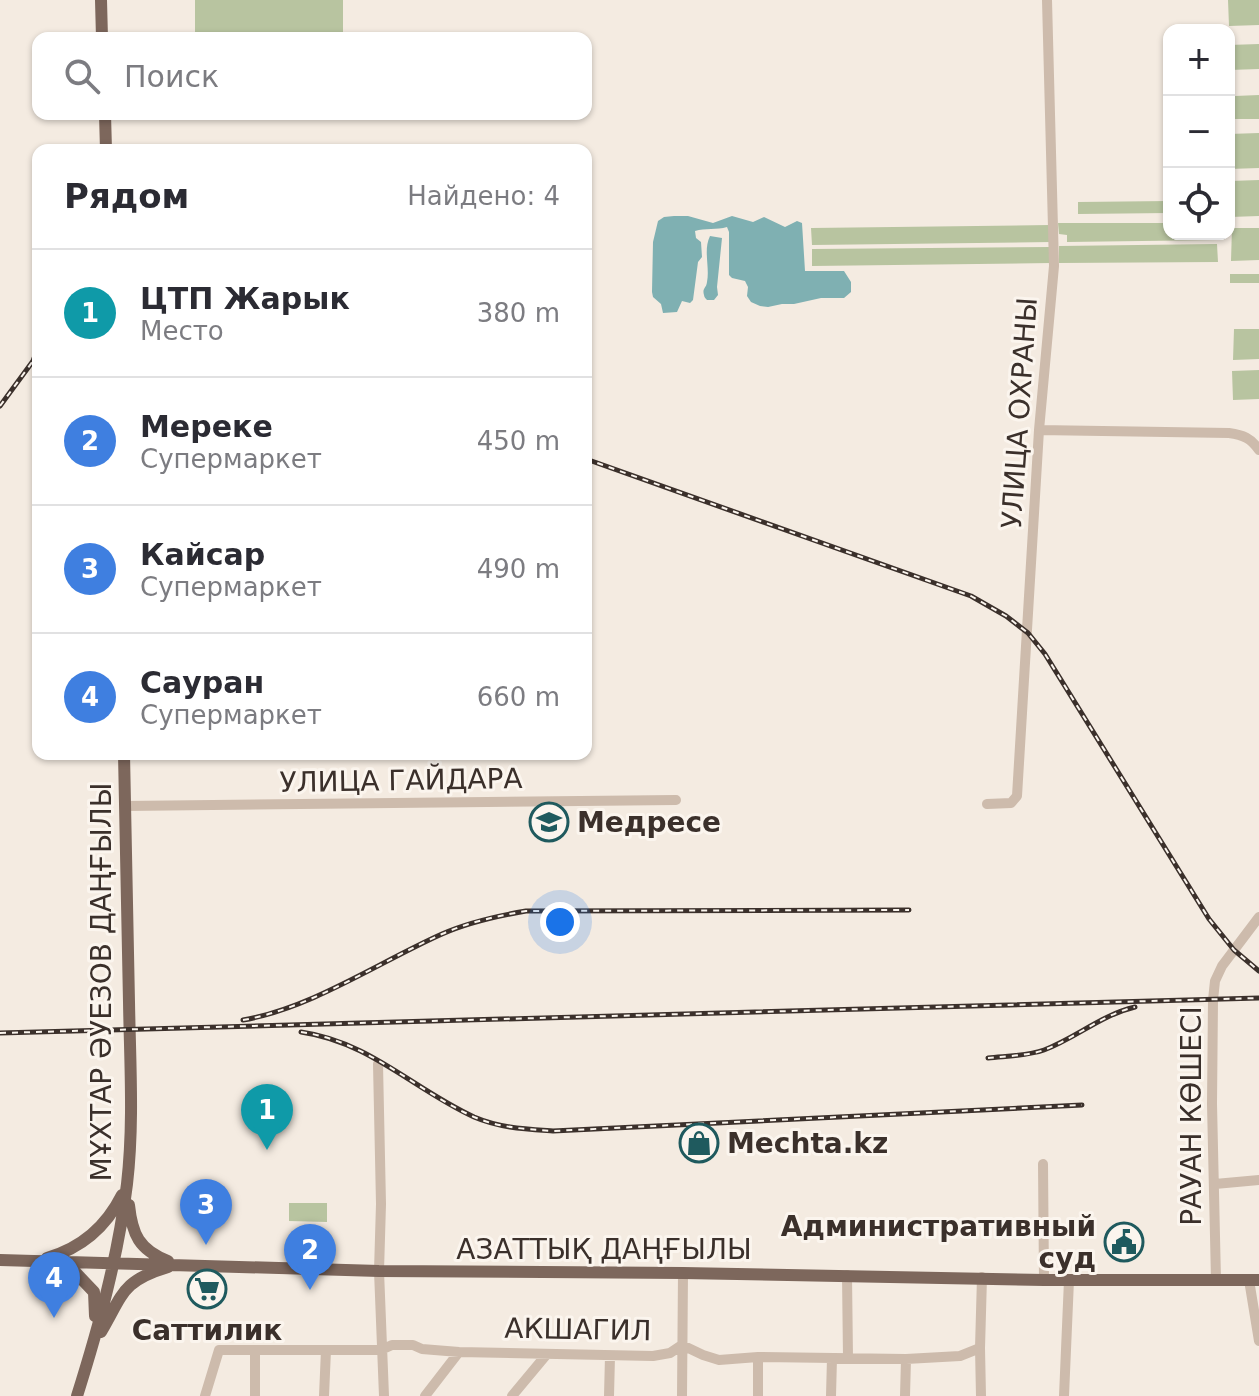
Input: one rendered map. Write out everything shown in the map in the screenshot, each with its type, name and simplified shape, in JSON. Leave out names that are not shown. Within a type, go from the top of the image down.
[{"type":"main road","points":[[101,0],[102,32]]},
{"type":"main road","points":[[105,120],[106,144]]},
{"type":"main road","name":"МҰХТАР ӘУЕЗОВ ДАҢҒЫЛЫ","points":[[77,1396],[114,1264],[127,1182],[130,1107],[124,760]]},
{"type":"main road","points":[[0,1260],[28,1260],[58,1254],[93,1235],[114,1211],[127,1182]]},
{"type":"main road","points":[[127,1182],[132,1227],[140,1242],[156,1256],[186,1264]]},
{"type":"main road","points":[[28,1260],[76,1273],[94,1292],[93,1345]]},
{"type":"main road","name":"АЗАТТЫҚ ДАҢҒЫЛЫ","points":[[28,1260],[379,1271],[1254,1280]]},
{"type":"main road","points":[[93,1345],[115,1303],[131,1285],[150,1274],[186,1264]]},
{"type":"street","name":"УЛИЦА ОХРАНЫ","points":[[987,804],[1011,803],[1017,796],[1039,430],[1054,266],[1047,0]]},
{"type":"street","points":[[1039,430],[1242,434],[1253,441],[1259,450]]},
{"type":"street","name":"УЛИЦА ГАЙДАРА","points":[[125,806],[676,800]]},
{"type":"street","name":"РАУАН КӨШЕСІ","points":[[1216,1280],[1212,1104],[1215,981],[1222,966],[1259,917]]},
{"type":"street","points":[[378,1064],[379,1271],[384,1396]]},
{"type":"street","points":[[1043,1164],[1044,1280]]},
{"type":"street","points":[[1215,1184],[1259,1180]]},
{"type":"street","points":[[682,1396],[683,1273]]},
{"type":"street","points":[[847,1275],[848,1358]]},
{"type":"street","points":[[981,1396],[982,1277]]},
{"type":"street","points":[[1064,1396],[1069,1280]]},
{"type":"street","points":[[1254,1280],[1259,1341]]},
{"type":"street","name":"АКШАГИЛ","points":[[205,1396],[219,1350],[381,1350],[392,1345],[413,1345],[422,1349],[459,1352],[653,1356],[670,1353],[682,1345],[719,1360],[758,1357],[906,1359],[960,1356],[980,1348]]},
{"type":"street","points":[[255,1350],[255,1396]]},
{"type":"street","points":[[324,1396],[326,1350]]},
{"type":"street","points":[[425,1396],[459,1352]]},
{"type":"street","points":[[512,1396],[547,1354]]},
{"type":"street","points":[[609,1396],[610,1356]]},
{"type":"street","points":[[758,1357],[758,1396]]},
{"type":"street","points":[[831,1396],[832,1358]]},
{"type":"street","points":[[905,1396],[906,1359]]},
{"type":"green space","points":[[195,0],[343,0],[343,32],[195,32]]},
{"type":"green space","points":[[1228,0],[1259,0],[1259,25],[1229,24]]},
{"type":"green space","points":[[1259,44],[1259,69],[1235,70],[1235,45]]},
{"type":"green space","points":[[1259,95],[1259,119],[1235,119],[1235,96]]},
{"type":"green space","points":[[1259,133],[1259,168],[1235,169],[1235,134]]},
{"type":"green space","points":[[1259,180],[1259,216],[1235,217],[1235,181]]},
{"type":"green space","points":[[1163,201],[1163,213],[1078,214],[1078,202]]},
{"type":"green space","points":[[1058,223],[1163,223],[1163,240],[1217,240],[1067,242],[1067,235],[1059,234]]},
{"type":"green space","points":[[1050,225],[1051,242],[812,245],[811,228]]},
{"type":"green space","points":[[1235,228],[1259,228],[1259,260],[1231,261]]},
{"type":"green space","points":[[1217,244],[1218,262],[1059,263],[1059,246]]},
{"type":"green space","points":[[1051,247],[1051,263],[812,266],[812,249]]},
{"type":"green space","points":[[1230,274],[1259,274],[1259,283],[1230,283]]},
{"type":"green space","points":[[1234,329],[1259,329],[1259,359],[1233,360]]},
{"type":"green space","points":[[1259,370],[1259,399],[1233,400],[1232,371]]},
{"type":"green space","points":[[289,1203],[327,1203],[327,1222],[289,1221]]},
{"type":"water","points":[[688,216],[713,223],[732,216],[753,222],[764,217],[785,227],[797,221],[802,223],[805,271],[844,271],[851,282],[851,292],[844,298],[821,298],[768,307],[751,302],[745,281],[729,275],[727,227],[695,231],[696,238],[701,242],[702,257],[698,262],[693,300],[690,303],[682,301],[677,312],[663,313],[661,304],[652,292],[653,242],[658,221],[664,217]]},
{"type":"water","points":[[710,236],[722,238],[718,295],[714,300],[707,300],[704,296]]},
{"type":"railway","points":[[0,406],[32,362]]},
{"type":"railway","points":[[592,461],[971,596],[1006,616],[1028,633],[1045,654],[1209,919],[1234,950],[1259,971]]},
{"type":"railway","points":[[243,1020],[320,995],[452,930],[526,911],[909,910]]},
{"type":"railway","points":[[0,1033],[1259,998]]},
{"type":"railway","points":[[988,1058],[1044,1050],[1111,1015],[1135,1007]]},
{"type":"railway","points":[[301,1032],[326,1037],[370,1056],[474,1117],[523,1129],[553,1131],[1082,1105]]},
{"type":"place","name":"Медресе","points":[[549,822]]},
{"type":"place","name":"Mechta.kz","points":[[699,1143]]},
{"type":"place","name":"ЦТП Жарык","points":[[267,1150]]},
{"type":"place","name":"Административный суд","points":[[1124,1242]]},
{"type":"place","name":"Кайсар","points":[[206,1245]]},
{"type":"place","name":"Саттилик","points":[[207,1289]]},
{"type":"place","name":"Мереке","points":[[310,1290]]},
{"type":"place","name":"Сауран","points":[[54,1318]]}]
